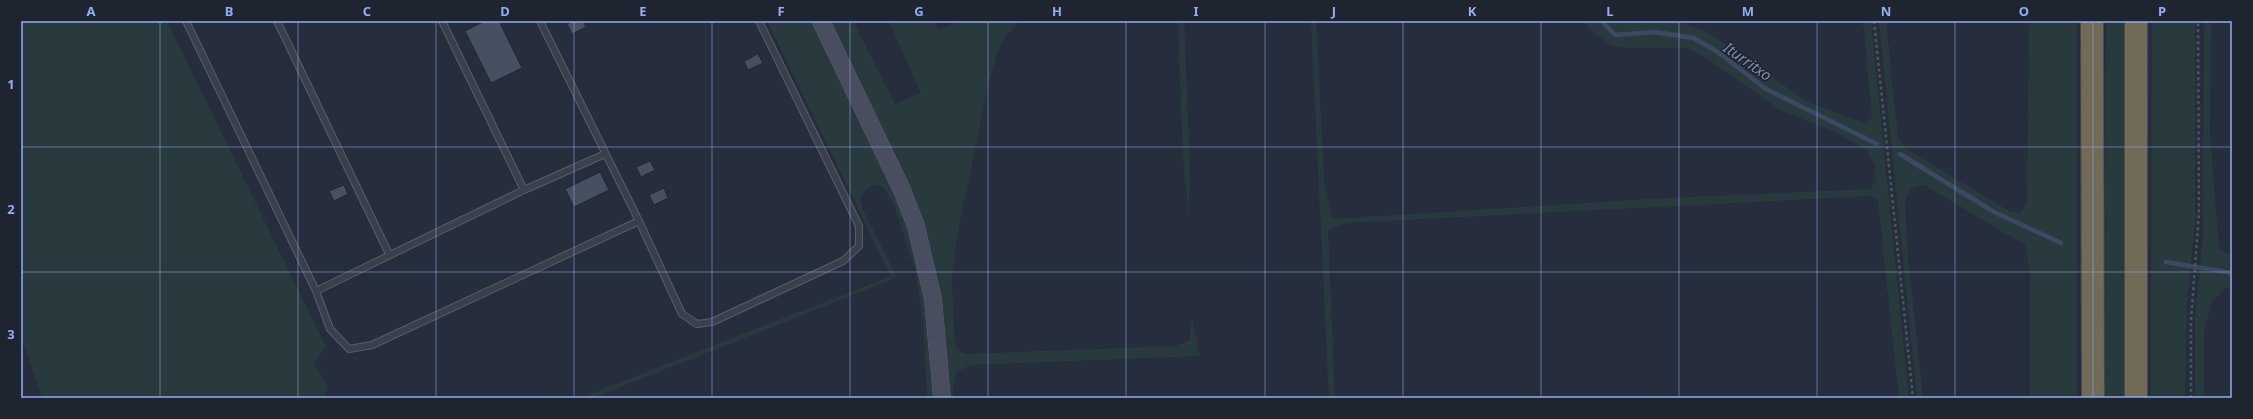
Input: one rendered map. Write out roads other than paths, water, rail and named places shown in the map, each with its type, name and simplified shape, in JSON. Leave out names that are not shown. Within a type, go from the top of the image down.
[{"type":"highway","points":[[2092,21],[2093,398]]},
{"type":"highway","points":[[2136,21],[2136,398]]},
{"type":"street","points":[[821,21],[902,190],[916,226],[926,263],[938,334],[942,398]]},
{"type":"lane","points":[[186,21],[316,291],[330,329],[349,349],[372,345],[639,221]]},
{"type":"lane","points":[[277,21],[389,254]]},
{"type":"lane","points":[[442,21],[524,190]]},
{"type":"lane","points":[[540,21],[639,221],[682,314],[697,324],[712,322],[843,261],[858,246],[859,226],[758,21]]},
{"type":"lane","points":[[316,291],[389,254],[524,190],[605,154]]},
{"type":"waterway","name":"Iturritxo","points":[[1602,21],[1615,35],[1655,32],[1694,38],[1719,53],[1766,89],[1877,144]]},
{"type":"waterway","name":"Iturritxo","points":[[1900,154],[1994,212],[2061,243]]},
{"type":"waterway","name":"Iturritxo","points":[[2166,262],[2232,273]]}]
